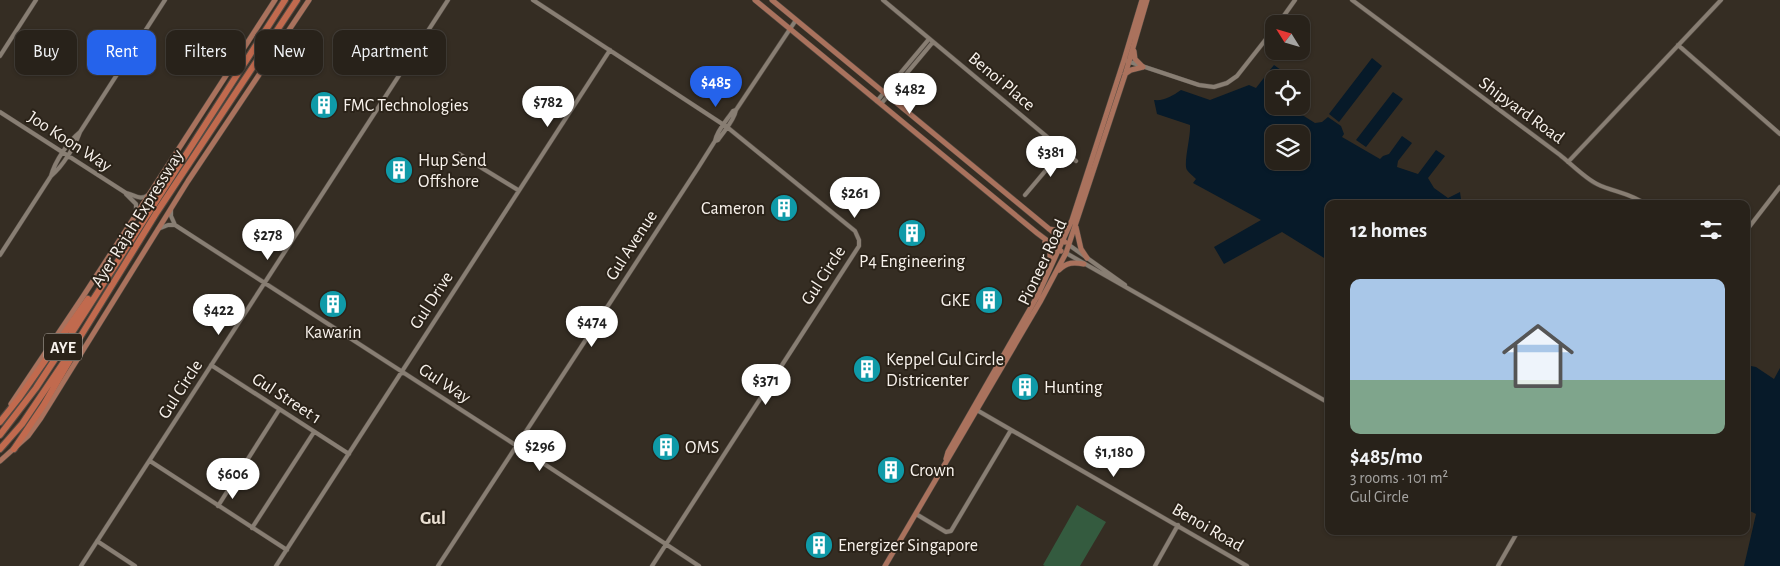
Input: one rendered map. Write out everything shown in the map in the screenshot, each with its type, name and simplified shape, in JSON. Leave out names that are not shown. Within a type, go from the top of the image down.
[{"type":"highway","name":"Ayer Rajah Expressway","points":[[0,435],[41,380],[285,0]]},
{"type":"highway","name":"Ayer Rajah Expressway","points":[[0,450],[22,424],[74,347],[157,212],[298,0]]},
{"type":"highway","points":[[0,421],[19,398],[120,256]]},
{"type":"highway","points":[[14,449],[63,372],[73,354],[74,347]]},
{"type":"main road","points":[[0,421],[275,0]]},
{"type":"main road","points":[[0,461],[14,449],[41,418],[171,208],[310,0]]},
{"type":"main road","points":[[755,0],[1037,233],[1066,253]]},
{"type":"main road","points":[[772,0],[1047,229],[1069,245]]},
{"type":"main road","name":"Pioneer Road","points":[[975,409],[1038,295],[1072,220],[1126,61],[1142,0]]},
{"type":"main road","name":"Pioneer Road","points":[[1118,86],[1124,75],[1126,61],[1133,46],[1147,0]]},
{"type":"main road","points":[[1133,46],[1135,59],[1143,67]]},
{"type":"main road","points":[[1124,75],[1130,70],[1143,67]]},
{"type":"main road","name":"Pioneer Road","points":[[885,566],[945,462],[948,452],[1056,274],[1075,227],[1114,98]]},
{"type":"main road","points":[[1047,229],[1060,230],[1072,220]]},
{"type":"main road","points":[[1075,227],[1081,249],[1087,258]]},
{"type":"main road","points":[[1037,233],[1050,249],[1049,270]]},
{"type":"main road","points":[[1056,274],[1068,263],[1084,264]]},
{"type":"street","points":[[0,56],[36,0]]},
{"type":"street","points":[[0,254],[51,176],[56,172],[65,154],[78,139],[80,132],[165,0]]},
{"type":"street","name":"Gul Circle","points":[[82,566],[448,0]]},
{"type":"street","name":"Gul Circle","points":[[533,0],[725,126],[855,230],[858,235],[858,246],[652,566]]},
{"type":"street","name":"Benoi Place","points":[[883,0],[1076,161]]},
{"type":"street","points":[[1284,15],[1295,0]]},
{"type":"street","name":"Shipyard Road","points":[[1352,0],[1568,162],[1721,0]]},
{"type":"street","name":"Gul Avenue","points":[[438,566],[715,138],[796,20]]},
{"type":"street","points":[[879,103],[931,40]]},
{"type":"street","points":[[1126,61],[1199,85],[1214,87],[1227,83],[1237,76],[1265,40]]},
{"type":"street","points":[[1678,45],[1780,134]]},
{"type":"street","name":"Gul Drive","points":[[276,566],[610,50]]},
{"type":"street","name":"Joo Koon Way","points":[[0,112],[126,193]]},
{"type":"street","points":[[1025,195],[1063,150]]},
{"type":"street","points":[[459,154],[518,190]]},
{"type":"street","points":[[1568,162],[1596,183],[1631,195],[1639,200]]},
{"type":"street","points":[[1750,227],[1780,187]]},
{"type":"street","points":[[126,193],[142,198],[150,193]]},
{"type":"street","points":[[126,193],[136,204],[136,215]]},
{"type":"street","points":[[158,230],[168,225],[175,225],[171,216],[171,208]]},
{"type":"street","name":"Gul Way","points":[[175,225],[699,566]]},
{"type":"street","points":[[1069,245],[1135,292]]},
{"type":"street","points":[[1066,253],[1325,401]]},
{"type":"street","name":"Gul Street 1","points":[[211,365],[349,454]]},
{"type":"street","name":"Benoi Road","points":[[975,409],[1247,566]]},
{"type":"street","points":[[218,506],[279,410]]},
{"type":"street","points":[[916,514],[946,532],[952,530],[1011,430]]},
{"type":"street","points":[[252,528],[314,432]]},
{"type":"street","points":[[150,461],[286,550]]},
{"type":"street","points":[[1155,566],[1178,525]]},
{"type":"street","points":[[1498,566],[1516,535]]},
{"type":"street","points":[[97,541],[135,566]]},
{"type":"green space","points":[[1077,505],[1106,522],[1080,566],[1043,565]]},
{"type":"water","points":[[1372,58],[1382,66],[1339,122],[1329,114]]},
{"type":"water","points":[[1274,65],[1281,70],[1270,70]]},
{"type":"water","points":[[1265,76],[1265,115],[1302,115],[1315,123],[1322,122],[1328,117],[1341,126],[1344,134],[1342,137],[1380,159],[1389,154],[1402,136],[1412,143],[1398,161],[1397,167],[1418,174],[1436,150],[1445,156],[1428,178],[1434,188],[1448,198],[1460,192],[1461,199],[1463,200],[1325,200],[1325,259],[1282,232],[1224,264],[1214,247],[1261,220],[1193,183],[1196,179],[1186,167],[1190,125],[1157,114],[1154,100],[1165,99],[1181,90],[1210,100],[1249,85],[1256,88]]},
{"type":"water","points":[[1393,92],[1403,99],[1366,147],[1356,140]]},
{"type":"water","points":[[1750,366],[1756,367],[1774,379],[1780,368],[1780,566],[1744,566],[1756,514],[1750,511]]},
{"type":"place","name":"FMC Technologies","points":[[324,105]]},
{"type":"place","name":"Hup Send Offshore","points":[[399,170]]},
{"type":"place","name":"Cameron","points":[[784,208]]},
{"type":"place","name":"P4 Engineering","points":[[912,233]]},
{"type":"place","name":"GKE","points":[[989,300]]},
{"type":"place","name":"Kawarin","points":[[333,304]]},
{"type":"place","name":"Keppel Gul Circle Districenter","points":[[867,369]]},
{"type":"place","name":"Hunting","points":[[1025,387]]},
{"type":"place","name":"OMS","points":[[666,447]]},
{"type":"place","name":"Crown","points":[[891,470]]},
{"type":"place","name":"Energizer Singapore","points":[[819,545]]},
{"type":"district","name":"Gul","points":[[433,517]]}]
